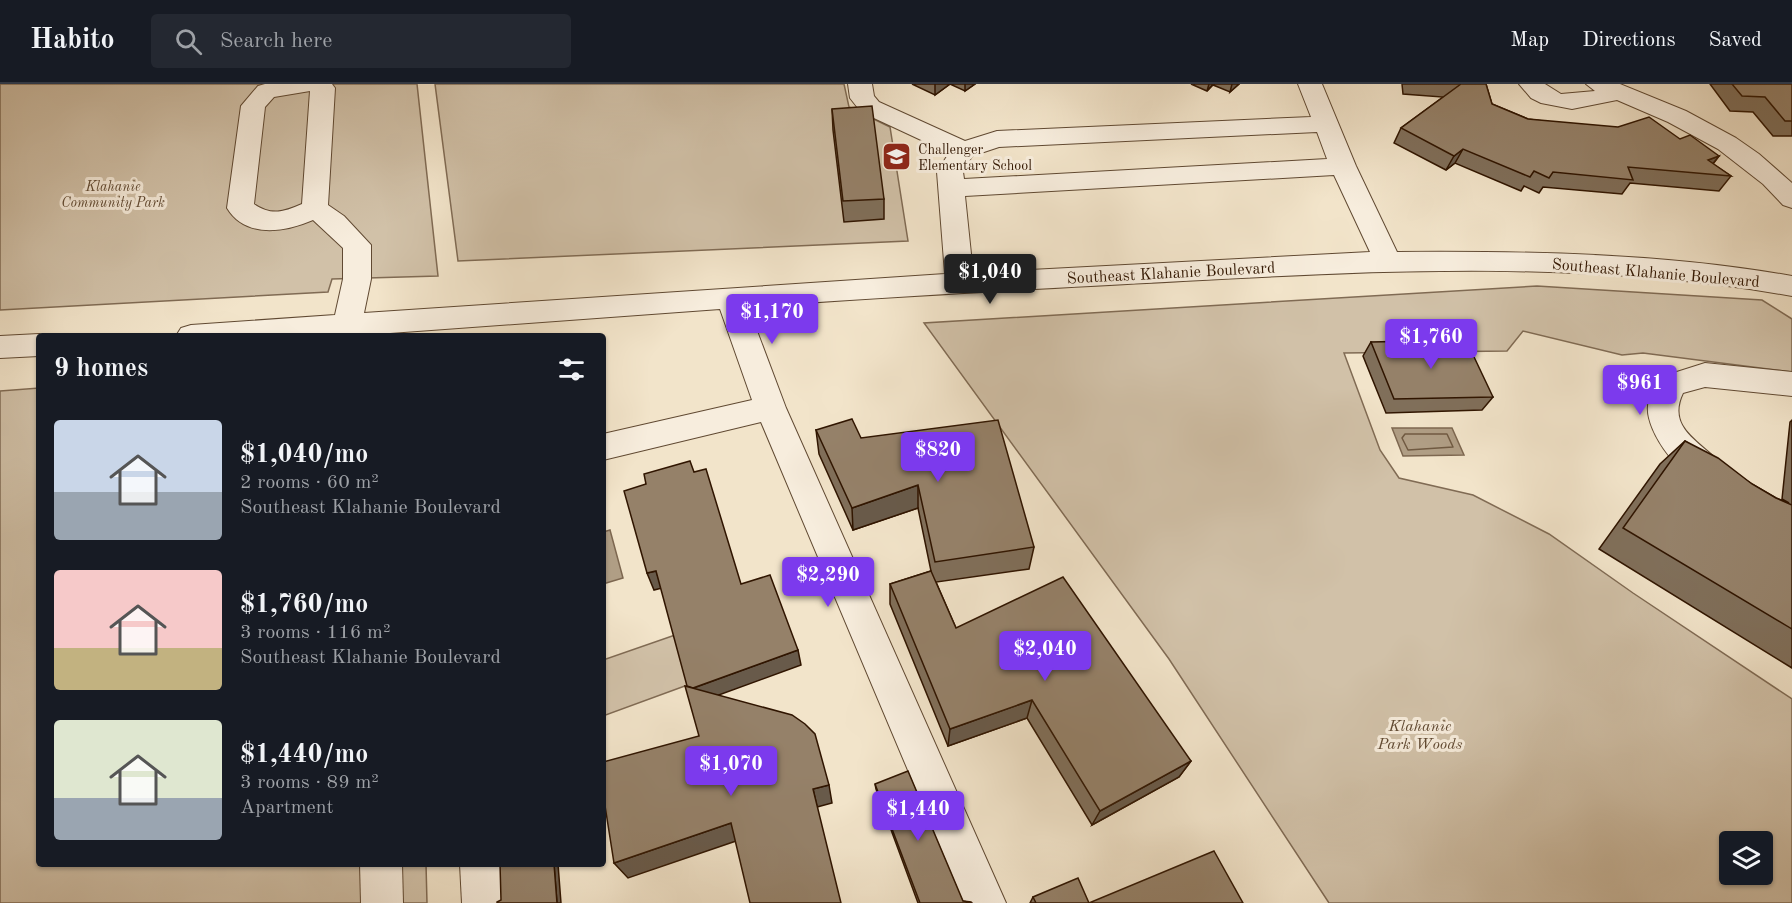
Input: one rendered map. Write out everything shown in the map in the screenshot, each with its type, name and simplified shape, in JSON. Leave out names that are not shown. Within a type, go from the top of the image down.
[{"type":"street","points":[[310,84],[266,91],[253,106],[240,208],[260,221],[286,221],[315,209]]},
{"type":"street","points":[[315,84],[323,88],[315,209]]},
{"type":"street","points":[[860,84],[862,98],[870,107],[963,150]]},
{"type":"street","points":[[1310,84],[1328,124],[1342,166],[1388,262]]},
{"type":"street","points":[[1531,84],[1540,93],[1564,102],[1590,100],[1609,88],[1672,112],[1714,134],[1754,163],[1792,199]]},
{"type":"street","points":[[960,284],[950,172],[963,150],[997,139],[1328,124]]},
{"type":"street","points":[[952,188],[1342,166]]},
{"type":"street","points":[[315,209],[334,222],[357,245],[357,279],[347,326]]},
{"type":"street","name":"Southeast Klahanie Boulevard","points":[[238,333],[347,326],[377,330],[478,325],[730,298],[1388,262],[1486,261],[1592,264],[1747,278],[1792,286]]},
{"type":"street","points":[[730,298],[770,408],[986,903]]},
{"type":"street","points":[[0,347],[36,345]]},
{"type":"street","points":[[1736,492],[1695,462],[1677,443],[1668,427],[1663,406],[1672,385],[1705,375],[1792,384]]},
{"type":"street","points":[[606,446],[770,408]]},
{"type":"street","points":[[381,867],[382,903]]},
{"type":"street","points":[[481,867],[483,903]]},
{"type":"green space","name":"Klahanie Community Park","points":[[0,84],[417,84],[438,276],[332,279],[328,292],[0,310]]},
{"type":"green space","points":[[435,84],[844,84],[849,107],[890,127],[908,241],[458,261]]},
{"type":"green space","name":"Klahanie Park Woods","points":[[1537,286],[1762,300],[1792,319],[1792,372],[1643,353],[1622,355],[1523,331],[1507,351],[1344,353],[1380,450],[1399,478],[1473,495],[1549,534],[1792,699],[1792,903],[1329,903],[1169,659],[924,323]]},
{"type":"green space","points":[[36,388],[36,867],[426,867],[427,903],[0,903],[0,391]]},
{"type":"green space","points":[[678,634],[693,683],[606,715],[606,659]]},
{"type":"water","points":[[1392,428],[1452,428],[1464,455],[1403,456]]},
{"type":"water","points":[[610,530],[623,578],[606,583],[606,531]]},
{"type":"building","points":[[1461,84],[1486,84],[1492,104],[1528,119],[1618,127],[1649,117],[1680,139],[1690,135],[1719,156],[1708,160],[1731,176],[1628,167],[1633,180],[1553,172],[1549,178],[1534,171],[1530,177],[1463,149],[1454,156],[1401,128]]},
{"type":"building","points":[[1732,84],[1792,84],[1792,121],[1785,121],[1765,97],[1742,96]]},
{"type":"building","points":[[872,106],[884,199],[843,201],[832,109]]},
{"type":"building","points":[[1466,340],[1493,397],[1394,399],[1371,342]]},
{"type":"building","points":[[852,419],[861,438],[998,420],[1034,547],[935,562],[918,485],[852,508],[816,430]]},
{"type":"building","points":[[1685,441],[1718,458],[1752,484],[1792,505],[1792,629],[1623,528]]},
{"type":"building","points":[[690,461],[694,472],[706,469],[741,584],[770,575],[798,650],[693,688],[687,686],[656,571],[647,573],[624,491],[646,484],[644,474]]},
{"type":"building","points":[[931,571],[956,628],[1063,577],[1191,761],[1100,811],[1032,700],[950,729],[890,584]]},
{"type":"building","points":[[685,686],[792,715],[815,734],[829,785],[813,789],[841,903],[750,903],[731,823],[614,863],[606,812],[606,761],[699,736]]},
{"type":"building","points":[[908,771],[963,901],[972,903],[920,903],[875,784]]},
{"type":"building","points":[[1214,851],[1243,903],[1089,903]]},
{"type":"building","points":[[500,867],[554,867],[557,903],[497,903],[501,900]]},
{"type":"building","points":[[1078,878],[1089,903],[1036,903],[1033,897]]},
{"type":"place","name":"Challenger Elementary School","points":[[897,157]]}]
